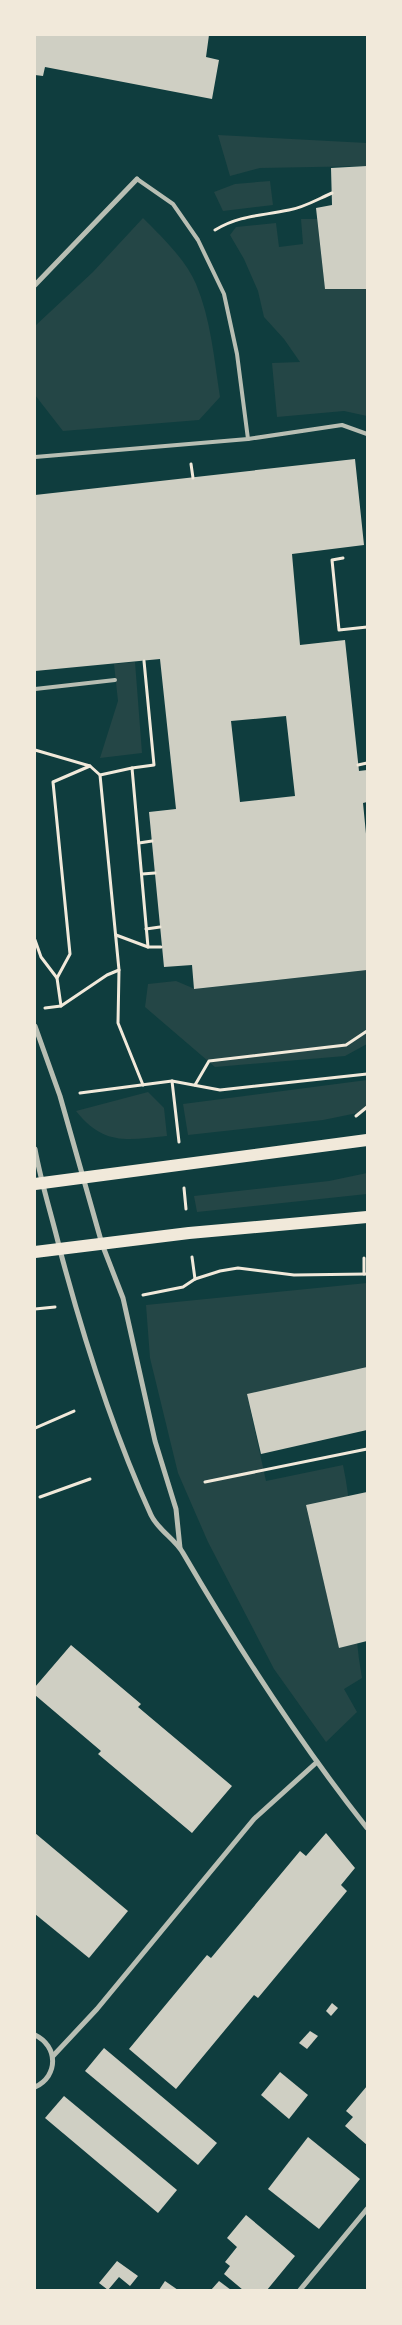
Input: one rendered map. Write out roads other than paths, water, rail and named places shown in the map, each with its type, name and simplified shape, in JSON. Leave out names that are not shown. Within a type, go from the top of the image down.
[{"type":"main road","points":[[38,1183],[367,1140]]},
{"type":"main road","points":[[35,1252],[189,1233],[367,1216]]},
{"type":"street","points":[[35,284],[137,179]]},
{"type":"street","points":[[35,1026],[60,1096],[102,1244],[123,1298],[156,1441],[176,1509],[180,1548]]},
{"type":"street","points":[[35,1149],[38,1183],[60,1248],[74,1305],[125,1451],[152,1518],[180,1548],[229,1632],[317,1762],[367,1828]]},
{"type":"street","points":[[53,2056],[97,2009],[254,1819],[317,1762]]},
{"type":"street","points":[[35,2035],[45,2041],[53,2056],[51,2072],[40,2085],[35,2087]]},
{"type":"street","points":[[300,2290],[367,2209]]},
{"type":"lane","points":[[137,179],[173,204],[198,240],[224,294],[237,354],[248,439]]},
{"type":"lane","points":[[35,458],[248,439],[342,425],[367,434]]},
{"type":"lane","points":[[35,689],[116,680]]}]
